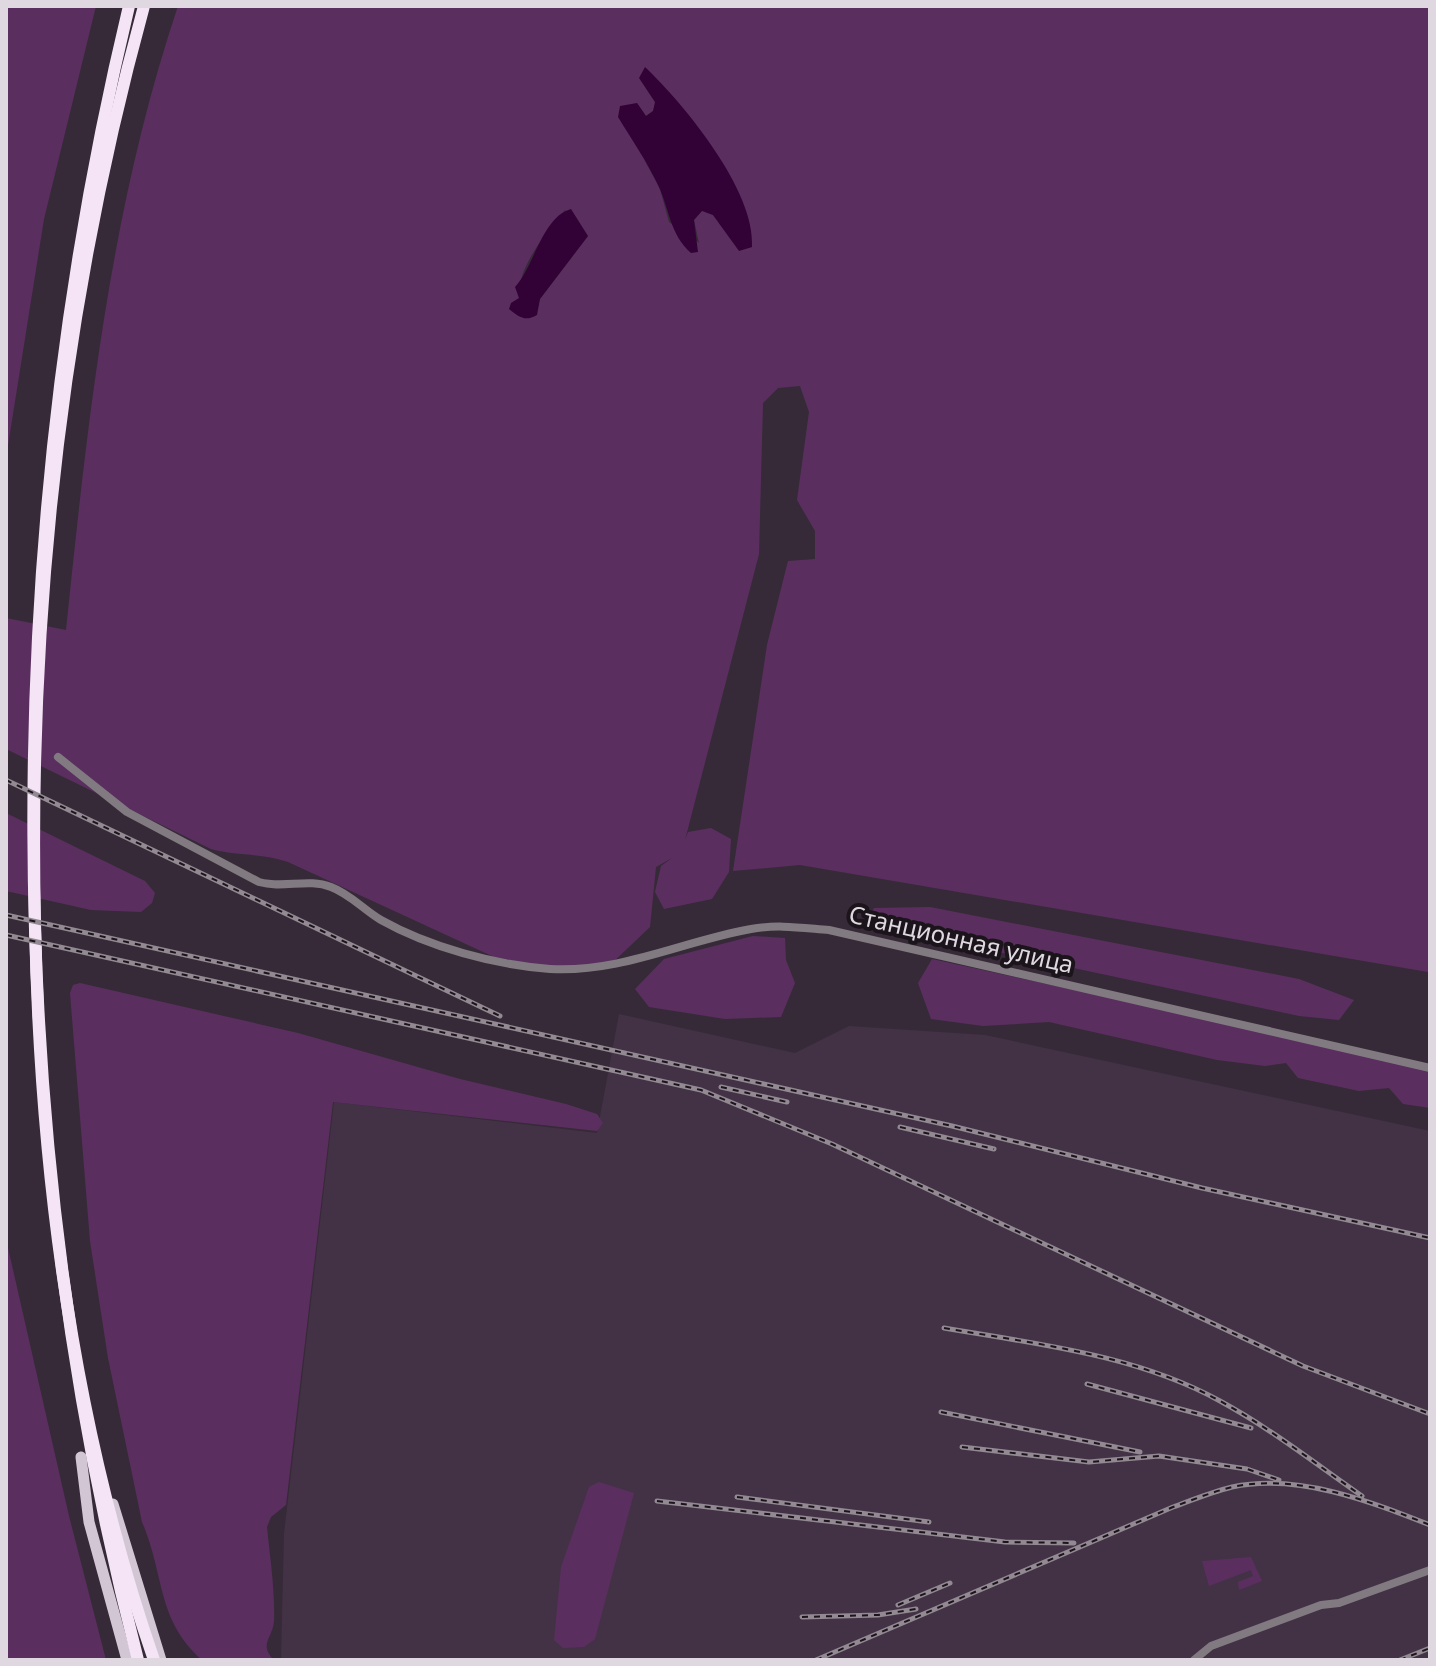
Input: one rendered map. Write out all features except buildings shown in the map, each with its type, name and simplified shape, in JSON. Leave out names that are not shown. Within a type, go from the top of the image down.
[{"type":"highway","points":[[31,547],[64,310],[105,102],[129,6]]},
{"type":"highway","points":[[144,6],[78,311],[44,563],[32,806],[36,1016],[42,1115],[64,1289],[97,1454],[129,1580],[154,1660]]},
{"type":"highway","points":[[68,1397],[111,1573],[138,1660]]},
{"type":"main road","points":[[97,1454],[161,1660]]},
{"type":"main road","points":[[81,1457],[89,1522],[127,1660]]},
{"type":"street","name":"Станционная улица","points":[[58,757],[127,812],[259,882],[273,886],[315,882],[331,887],[380,920],[451,948],[481,955],[551,969],[643,960],[749,929],[781,925],[829,930],[1430,1068]]},
{"type":"street","points":[[1194,1660],[1211,1646],[1321,1605],[1339,1603],[1430,1570]]},
{"type":"shaded area","points":[[6,6],[96,6],[44,219],[6,458]]},
{"type":"shaded area","points":[[178,6],[1430,6],[1428,972],[800,865],[733,871],[767,645],[788,561],[815,559],[815,531],[797,500],[809,412],[800,386],[778,388],[763,403],[759,554],[685,840],[688,832],[711,828],[731,839],[729,872],[712,899],[664,909],[655,892],[661,866],[672,858],[656,867],[650,927],[609,966],[558,969],[494,957],[288,862],[211,849],[6,749],[6,618],[66,630],[83,472],[105,315],[118,237],[155,82]],"holes":[[[637,103],[646,116],[653,111],[656,103],[752,247],[739,250],[713,215],[702,210],[694,220],[699,243],[669,222],[660,189],[645,161]],[[565,210],[588,236],[540,299],[536,310],[519,299],[519,287],[527,263]]]},
{"type":"shaded area","points":[[645,67],[697,125],[730,175],[750,225],[752,247],[739,251],[713,215],[702,211],[694,220],[698,252],[691,253],[679,238],[655,178],[618,117],[620,106],[637,103],[646,116],[653,111],[655,102],[639,78]]},
{"type":"shaded area","points":[[571,209],[588,236],[540,299],[537,315],[529,318],[519,316],[509,309],[511,303],[519,298],[515,287],[553,222]]},
{"type":"shaded area","points":[[6,813],[145,881],[155,893],[152,903],[141,912],[91,910],[6,891]]},
{"type":"shaded area","points":[[930,907],[1299,979],[1354,1000],[1339,1020],[1299,1016],[866,924],[874,908]]},
{"type":"shaded area","points":[[753,936],[785,938],[786,960],[795,983],[781,1017],[725,1019],[649,1007],[635,989],[664,959]]},
{"type":"shaded area","points":[[932,959],[1430,1067],[1430,1108],[1403,1104],[1389,1088],[1359,1091],[1298,1078],[1286,1063],[1265,1066],[1217,1060],[1049,1022],[983,1026],[931,1019],[918,983]]},
{"type":"shaded area","points":[[80,983],[298,1033],[460,1079],[566,1104],[597,1114],[603,1123],[597,1131],[333,1102],[286,1505],[271,1517],[267,1527],[274,1609],[267,1650],[274,1660],[202,1660],[176,1629],[163,1596],[142,1522],[108,1358],[90,1241],[70,993],[73,985]]},
{"type":"shaded area","points":[[619,1014],[795,1053],[849,1026],[985,1035],[1430,1131],[1430,1660],[281,1660],[284,1534],[334,1102],[597,1133]]},
{"type":"shaded area","points":[[6,1239],[69,1516],[106,1660],[6,1660]]},
{"type":"shaded area","points":[[599,1482],[634,1493],[595,1639],[584,1647],[563,1648],[554,1640],[561,1567],[589,1487]]},
{"type":"shaded area","points":[[1251,1557],[1262,1581],[1239,1590],[1238,1582],[1253,1576],[1251,1570],[1209,1586],[1202,1561]]},
{"type":"railway","points":[[6,780],[500,1016]]},
{"type":"railway","points":[[6,915],[952,1126],[1202,1188],[1430,1238]]},
{"type":"railway","points":[[6,935],[701,1090],[832,1144],[1303,1366],[1430,1414]]},
{"type":"railway","points":[[721,1087],[787,1102]]},
{"type":"railway","points":[[900,1127],[994,1149]]},
{"type":"railway","points":[[944,1328],[1086,1353],[1155,1372],[1188,1385],[1257,1423],[1362,1496]]},
{"type":"railway","points":[[1087,1384],[1251,1428]]},
{"type":"railway","points":[[941,1412],[1140,1452]]},
{"type":"railway","points":[[962,1447],[1089,1462],[1159,1456],[1247,1469],[1279,1480]]},
{"type":"railway","points":[[816,1660],[1173,1507],[1232,1487],[1257,1484],[1308,1487],[1358,1499],[1430,1525]]},
{"type":"railway","points":[[737,1497],[929,1522]]},
{"type":"railway","points":[[657,1501],[1005,1542],[1074,1543]]},
{"type":"railway","points":[[898,1605],[950,1583]]},
{"type":"railway","points":[[802,1617],[878,1615],[916,1609]]},
{"type":"railway","points":[[1400,1660],[1430,1648]]}]
